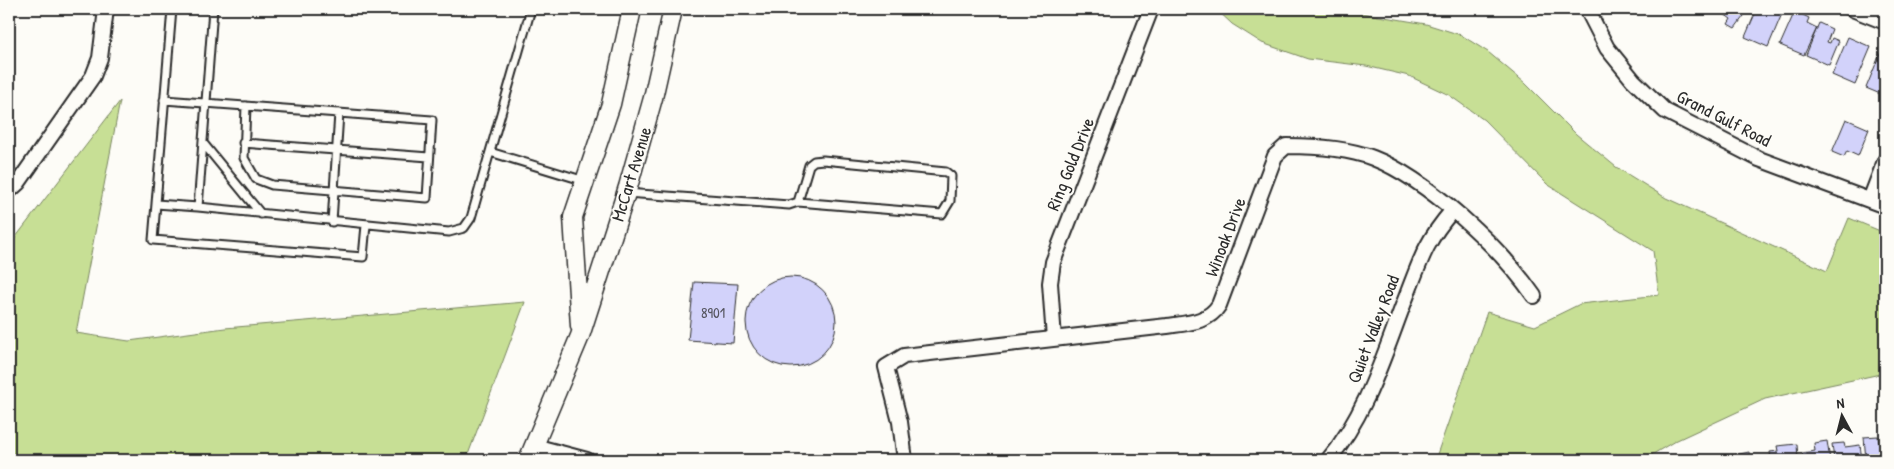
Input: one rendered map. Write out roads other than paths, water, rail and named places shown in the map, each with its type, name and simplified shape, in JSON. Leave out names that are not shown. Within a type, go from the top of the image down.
[{"type":"street","points":[[9,191],[18,183],[93,76],[100,58],[106,9]]},
{"type":"street","name":"McCart Avenue","points":[[580,336],[573,217],[611,104],[632,9]]},
{"type":"street","name":"McCart Avenue","points":[[531,453],[580,336],[626,193],[653,98],[673,9]]},
{"type":"street","name":"Ring Gold Drive","points":[[1054,339],[1050,300],[1053,262],[1151,9]]},
{"type":"street","name":"Grand Gulf Road","points":[[1587,9],[1607,48],[1633,80],[1665,111],[1759,159],[1885,206]]},
{"type":"street","points":[[1852,9],[1885,22]]},
{"type":"street","name":"Winoak Drive","points":[[905,460],[900,422],[886,367],[904,356],[1167,326],[1197,321],[1213,315],[1219,305],[1275,156],[1286,146],[1341,151],[1372,158],[1416,181],[1509,263],[1534,296]]},
{"type":"street","points":[[1870,200],[1885,161]]},
{"type":"street","name":"Quiet Valley Road","points":[[1328,460],[1346,436],[1367,396],[1421,256],[1434,232],[1452,211]]},
{"type":"street","points":[[531,453],[587,460]]},
{"type":"lane","points":[[172,9],[153,240],[362,257],[366,225]]},
{"type":"lane","points":[[156,204],[449,232],[464,228],[471,218],[531,9]]},
{"type":"lane","points":[[198,208],[212,10]]},
{"type":"lane","points":[[164,100],[206,102],[432,120],[427,198],[272,185],[256,180],[244,158],[243,144],[246,106]]},
{"type":"lane","points":[[332,222],[339,113]]},
{"type":"lane","points":[[203,143],[261,214]]},
{"type":"lane","points":[[243,144],[429,157]]},
{"type":"lane","points":[[490,152],[585,181]]},
{"type":"lane","points":[[626,193],[777,206],[798,202],[942,214],[950,201],[951,176],[946,172],[823,160],[814,161],[809,165],[798,202]]}]
